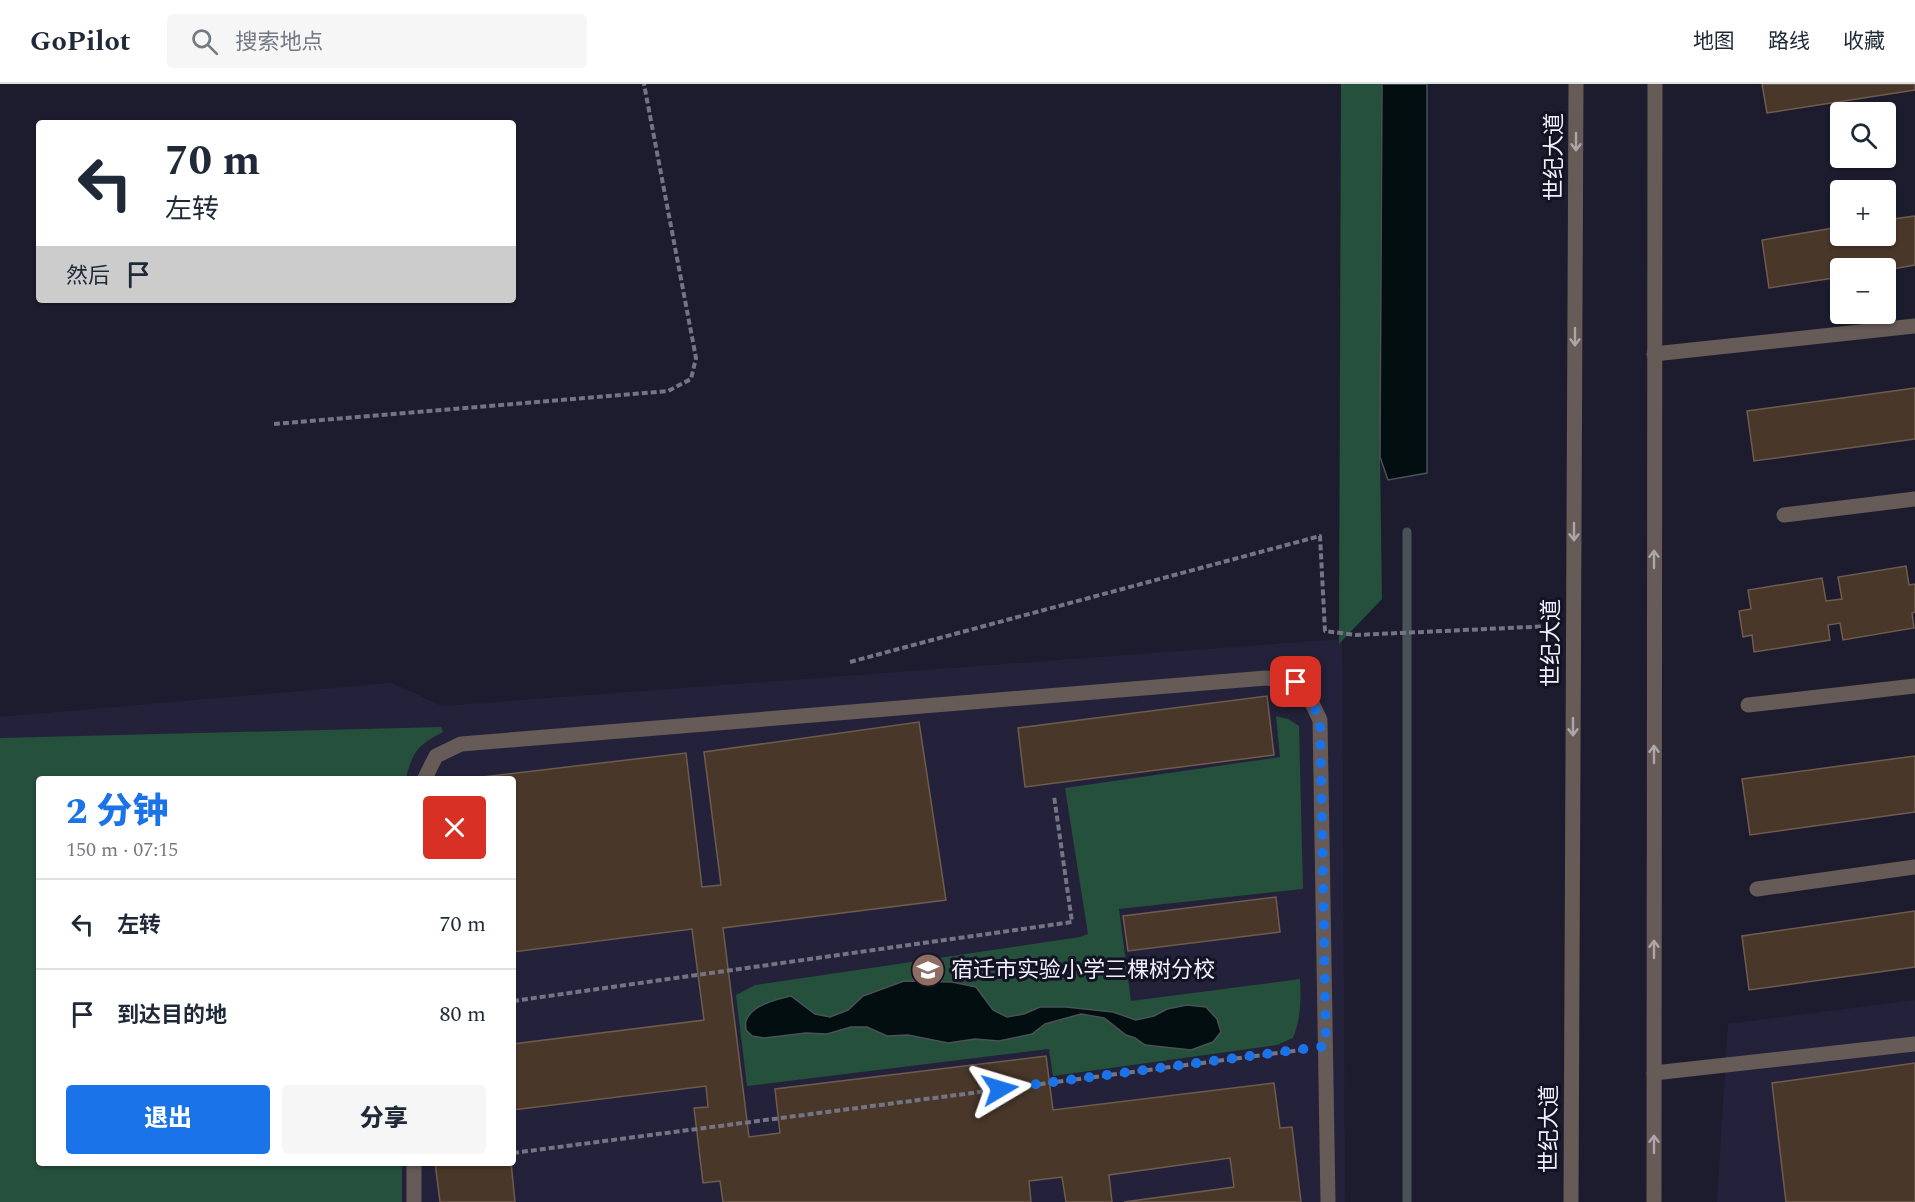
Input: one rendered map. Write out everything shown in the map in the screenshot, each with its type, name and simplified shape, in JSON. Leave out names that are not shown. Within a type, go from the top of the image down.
[{"type":"street","name":"世纪大道","points":[[1571,1202],[1576,84]]},
{"type":"street","points":[[1654,1202],[1655,84]]},
{"type":"street","points":[[1654,354],[1915,326]]},
{"type":"street","points":[[1784,514],[1915,499]]},
{"type":"street","points":[[426,776],[436,756],[462,744],[1266,678],[1296,682],[1310,699],[1320,720],[1328,1202]]},
{"type":"street","points":[[1748,705],[1915,687]]},
{"type":"street","points":[[1756,889],[1915,867]]},
{"type":"street","points":[[1654,1072],[1915,1044]]},
{"type":"street","points":[[414,1166],[414,1202]]},
{"type":"path","points":[[274,424],[668,391],[691,379],[696,358],[644,84]]},
{"type":"path","points":[[850,662],[1320,536],[1325,631],[1356,635],[1574,625]]},
{"type":"path","points":[[516,1001],[1072,921],[1054,796]]},
{"type":"path","points":[[516,1153],[1326,1046]]},
{"type":"shaded area","points":[[1382,84],[1427,84],[1427,473],[1388,480],[1380,457]]},
{"type":"shaded area","name":"宿迁市实验小学三棵树分校","points":[[1342,639],[1345,1202],[0,1202],[0,717],[392,683],[442,706]]},
{"type":"shaded area","points":[[904,981],[952,982],[976,987],[993,1010],[1007,1017],[1024,1014],[1040,1007],[1066,1007],[1113,1012],[1136,1020],[1154,1016],[1167,1009],[1187,1005],[1206,1007],[1217,1019],[1221,1032],[1213,1042],[1191,1050],[1145,1045],[1126,1035],[1104,1018],[1081,1014],[1045,1024],[1032,1034],[999,1041],[975,1039],[948,1043],[908,1035],[887,1036],[867,1027],[851,1027],[827,1034],[806,1033],[764,1038],[752,1036],[746,1030],[749,1015],[772,1001],[791,996],[815,1014],[830,1017],[848,1010],[863,996]]},
{"type":"shaded area","points":[[1915,1000],[1915,1202],[1717,1202],[1728,1024]]},
{"type":"green space","points":[[1341,84],[1381,84],[1382,599],[1339,644]]},
{"type":"green space","points":[[1276,716],[1288,719],[1299,726],[1303,889],[1119,909],[1131,1001],[1300,979],[1300,1009],[1293,1038],[1277,1045],[1053,1076],[1049,1049],[747,1086],[736,995],[755,985],[1088,934],[1065,788],[1280,757]]},
{"type":"green space","points":[[441,727],[443,732],[422,745],[414,755],[407,776],[36,776],[36,1166],[402,1166],[402,1202],[0,1202],[0,738]]},
{"type":"building","points":[[1762,84],[1915,84],[1915,90],[1767,113]]},
{"type":"building","points":[[1915,216],[1915,265],[1896,268],[1896,258],[1830,258],[1830,279],[1769,288],[1762,240],[1830,229],[1830,246],[1896,246],[1896,219]]},
{"type":"building","points":[[1915,388],[1915,439],[1754,461],[1747,411]]},
{"type":"building","points":[[1906,566],[1909,585],[1915,584],[1915,612],[1912,613],[1914,628],[1843,640],[1840,623],[1828,625],[1830,640],[1754,652],[1752,635],[1743,637],[1739,611],[1751,609],[1748,590],[1822,578],[1826,601],[1842,599],[1838,577]]},
{"type":"building","points":[[1267,696],[1274,755],[1025,787],[1018,728]]},
{"type":"building","points":[[919,722],[946,900],[723,928],[749,1137],[780,1133],[775,1089],[1046,1056],[1053,1110],[1274,1083],[1280,1128],[1292,1127],[1301,1202],[1124,1202],[1234,1187],[1230,1158],[1109,1175],[1112,1202],[1066,1202],[1062,1177],[1029,1181],[1031,1202],[723,1202],[720,1181],[703,1183],[694,1108],[708,1107],[706,1086],[516,1110],[516,1044],[704,1020],[692,929],[516,952],[516,776],[491,776],[686,753],[702,887],[721,885],[704,752]]},
{"type":"building","points":[[1915,756],[1915,812],[1750,835],[1742,779]]},
{"type":"building","points":[[1276,897],[1280,932],[1128,951],[1123,916]]},
{"type":"building","points":[[1915,911],[1915,967],[1749,990],[1742,936]]},
{"type":"building","points":[[1915,1063],[1915,1202],[1786,1202],[1772,1083]]},
{"type":"building","points":[[436,1166],[511,1166],[515,1202],[440,1202]]},
{"type":"waterway","points":[[1407,532],[1407,1202]]},
{"type":"place","name":"宿迁市实验小学三棵树分校","points":[[928,970]]},
{"type":"route","points":[[1000,1089],[1326,1046],[1320,720],[1310,699],[1296,682]]}]
